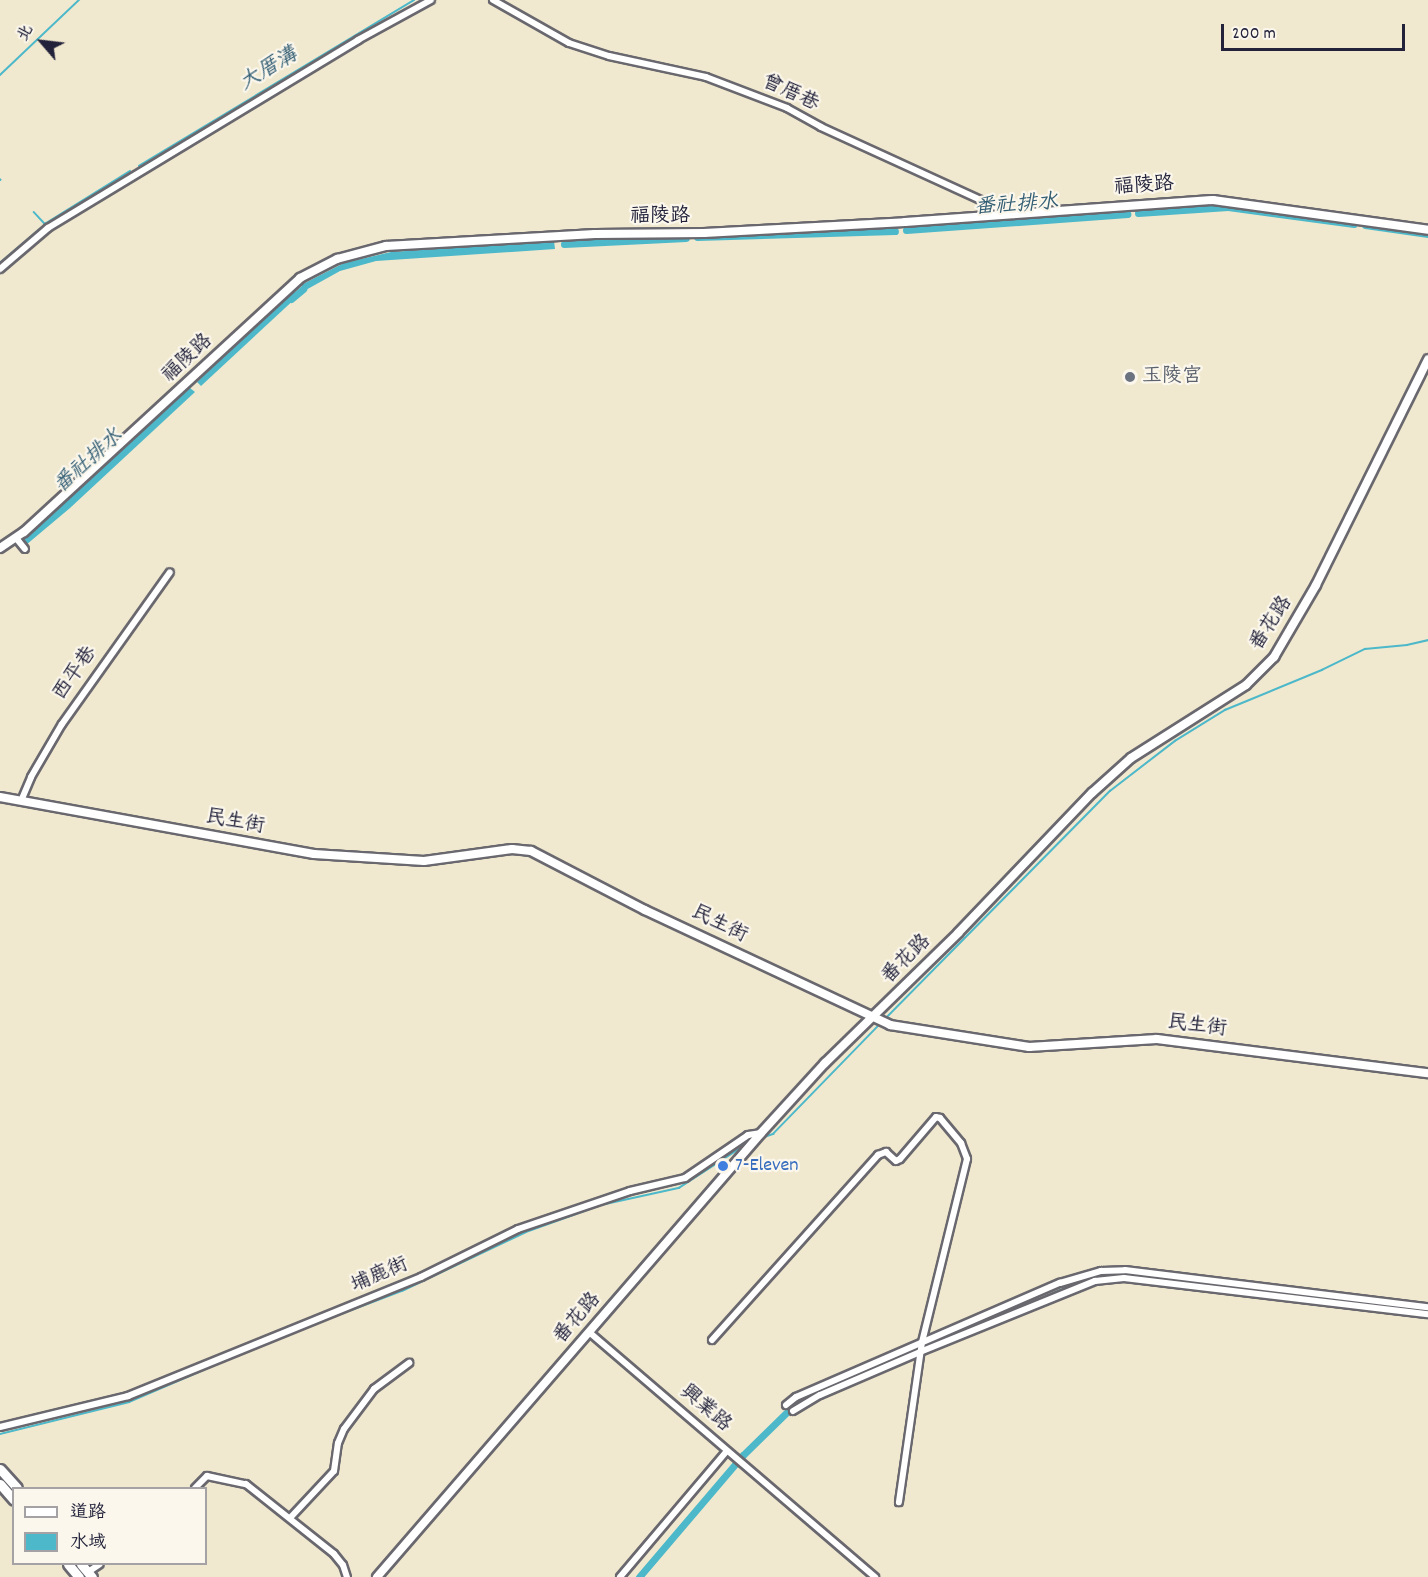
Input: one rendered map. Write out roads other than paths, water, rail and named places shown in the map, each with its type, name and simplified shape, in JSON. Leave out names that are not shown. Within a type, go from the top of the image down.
[{"type":"main road","name":"番花路","points":[[377,1577],[761,1133],[825,1063],[1100,786],[1131,758],[1246,685],[1274,657],[1316,585],[1428,359]]},
{"type":"main road","points":[[0,1469],[16,1487]]},
{"type":"main road","points":[[0,1484],[12,1498]]},
{"type":"main road","points":[[71,1565],[86,1575]]},
{"type":"street","points":[[0,269],[48,228],[358,40],[431,0]]},
{"type":"street","name":"曾厝巷","points":[[493,0],[543,30],[598,53],[706,77],[777,104],[821,127],[1014,215]]},
{"type":"street","name":"福陵路","points":[[0,548],[16,538],[300,278],[337,259],[386,246],[595,234],[704,233],[1014,215],[1213,200],[1428,230]]},
{"type":"street","points":[[16,538],[25,549]]},
{"type":"street","name":"西平巷","points":[[21,801],[31,777],[62,724],[170,572]]},
{"type":"street","name":"民生街","points":[[0,798],[314,854],[423,861],[512,849],[531,851],[645,910],[890,1024],[1029,1047],[1157,1039],[1428,1073]]},
{"type":"street","points":[[712,1340],[878,1155],[886,1152],[896,1161],[900,1159],[936,1117],[961,1143],[967,1159],[920,1352],[902,1494],[899,1502]]},
{"type":"street","name":"埔鹿街","points":[[0,1427],[128,1396],[421,1277],[518,1229],[630,1191],[685,1178],[748,1135],[761,1133]]},
{"type":"street","points":[[786,1405],[796,1397],[1060,1283],[1101,1271],[1125,1270],[1428,1307]]},
{"type":"street","points":[[793,1411],[820,1395],[1081,1284],[1124,1278],[1428,1314]]},
{"type":"street","name":"興業路","points":[[589,1332],[727,1451],[620,1577]]},
{"type":"street","points":[[290,1518],[334,1471],[338,1443],[344,1429],[374,1389],[409,1363]]},
{"type":"street","points":[[727,1451],[875,1577]]},
{"type":"street","points":[[196,1487],[207,1476],[246,1484],[334,1554],[343,1565],[347,1577]]},
{"type":"street","points":[[86,1575],[98,1565]]},
{"type":"water","points":[[554,241],[555,249],[376,261],[340,271],[304,291],[301,285],[344,263],[391,252]]},
{"type":"water","points":[[294,290],[298,296],[201,386],[197,382]]},
{"type":"water","points":[[190,388],[195,392],[70,508],[26,545],[22,539]]},
{"type":"waterway","points":[[0,75],[79,0]]},
{"type":"waterway","name":"大厝溝","points":[[139,166],[414,0]]},
{"type":"waterway","name":"大厝溝","points":[[45,224],[130,171]]},
{"type":"waterway","name":"番社排水","points":[[1138,213],[1228,207],[1354,224]]},
{"type":"waterway","points":[[34,212],[45,224]]},
{"type":"waterway","name":"番社排水","points":[[906,230],[1127,214]]},
{"type":"waterway","name":"番社排水","points":[[1365,225],[1428,234]]},
{"type":"waterway","name":"大厝溝","points":[[0,263],[41,228]]},
{"type":"waterway","name":"番社排水","points":[[697,237],[895,231]]},
{"type":"waterway","name":"番社排水","points":[[564,244],[686,238]]},
{"type":"waterway","name":"番社排水","points":[[291,299],[303,289]]},
{"type":"waterway","points":[[886,1018],[1110,791],[1175,741],[1225,710],[1322,670],[1365,649],[1407,645],[1428,640]]},
{"type":"waterway","points":[[761,1138],[773,1134],[880,1024]]},
{"type":"waterway","points":[[0,1434],[129,1402],[283,1336],[402,1291],[526,1232],[601,1205],[679,1188],[745,1145]]},
{"type":"waterway","points":[[1113,1274],[1132,1276]]},
{"type":"waterway","points":[[1002,1315],[1086,1279]]},
{"type":"waterway","points":[[1178,1281],[1385,1305]]},
{"type":"waterway","points":[[639,1577],[743,1455],[792,1407],[806,1401]]},
{"type":"place","name":"玉陵宮","points":[[1130,377]]},
{"type":"place","name":"7-Eleven","points":[[723,1166]]}]
